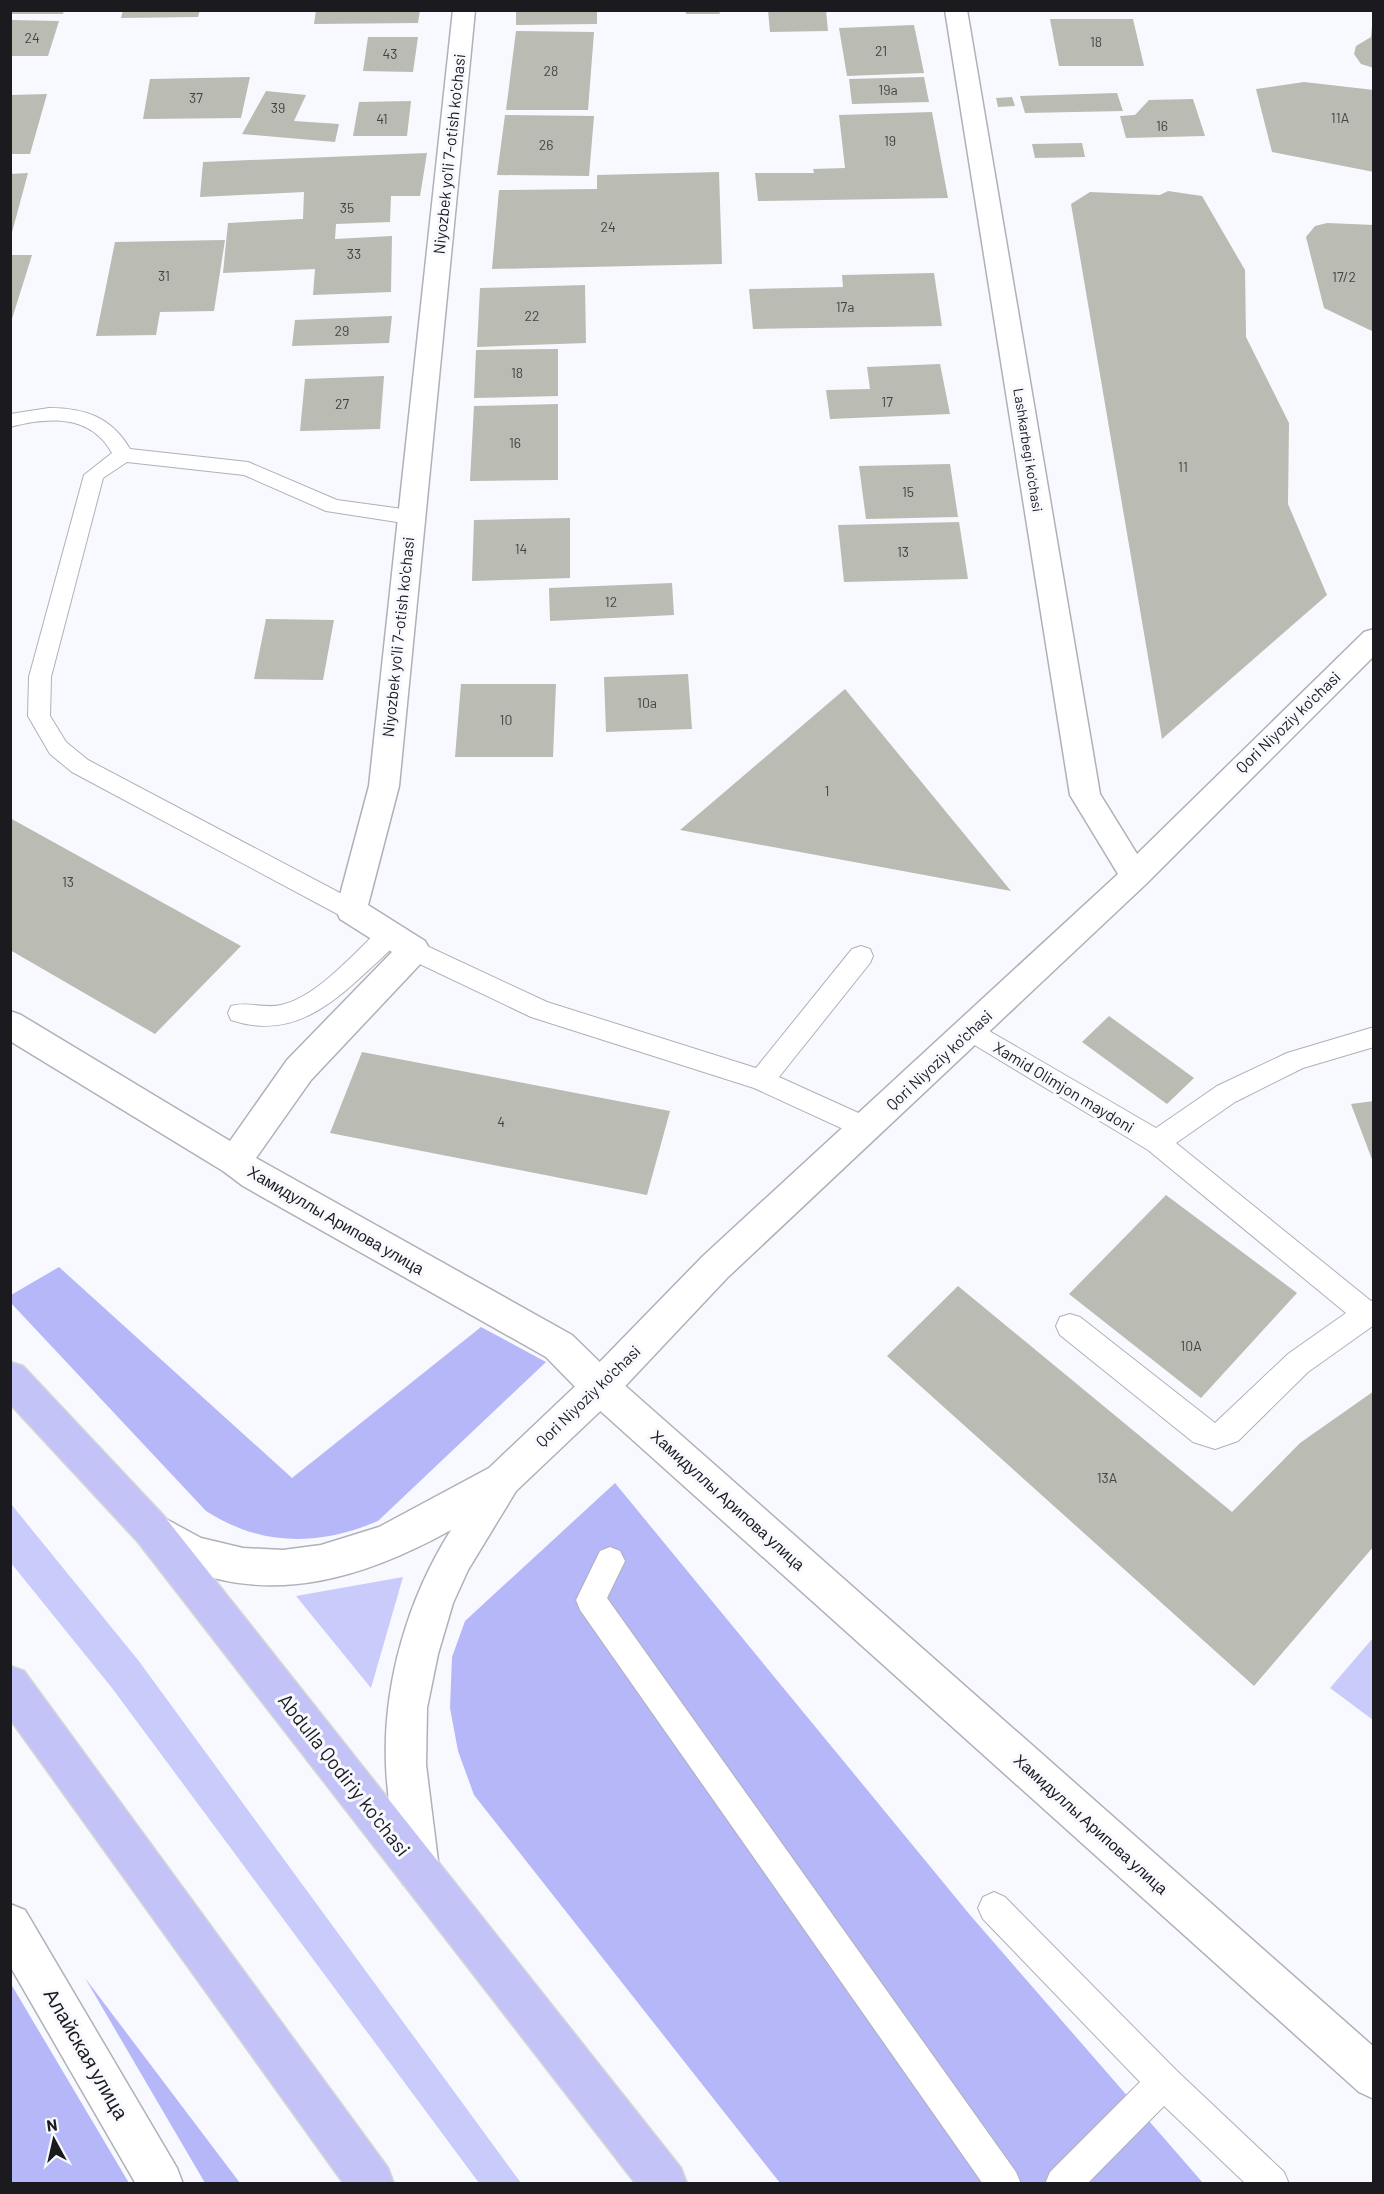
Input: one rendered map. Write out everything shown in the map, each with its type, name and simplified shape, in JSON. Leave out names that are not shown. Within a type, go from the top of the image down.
[{"type":"main road","name":"Abdulla Qodiriy ko'chasi","points":[[10,1378],[152,1529],[665,2184]]},
{"type":"main road","points":[[10,1685],[372,2184]]},
{"type":"street","name":"Niyozbek yo'li 7-otish ko'chasi","points":[[351,910],[384,786],[464,10]]},
{"type":"street","name":"Lashkarbegi ko'chasi","points":[[956,10],[1085,795],[1136,876]]},
{"type":"street","name":"Qori Niyoziy ko'chasi","points":[[152,1529],[199,1556],[246,1568],[282,1569],[318,1565],[345,1560],[414,1531],[503,1479],[600,1387],[715,1267],[972,1031],[1136,876],[1235,774],[1374,639]]},
{"type":"street","points":[[235,1161],[299,1070],[414,950],[351,910]]},
{"type":"street","name":"Хамидуллы Арипова улица","points":[[10,1024],[235,1161],[255,1176],[559,1346],[600,1387],[1374,2077]]},
{"type":"street","name":"Qori Niyoziy ko'chasi","points":[[418,1869],[406,1765],[407,1708],[418,1654],[435,1599],[455,1557],[503,1479]]},
{"type":"street","name":"Алайская улица","points":[[10,1925],[161,2184]]},
{"type":"lane","points":[[10,421],[51,414],[79,417],[109,433],[123,455]]},
{"type":"lane","points":[[351,910],[80,766],[58,748],[46,732],[39,716],[40,676],[94,475],[123,455],[248,469],[333,506],[410,517]]},
{"type":"lane","points":[[240,1013],[272,1017],[307,1006],[319,999],[389,936]]},
{"type":"lane","points":[[414,950],[540,1010],[760,1080],[866,1128]]},
{"type":"lane","points":[[760,1080],[861,956]]},
{"type":"lane","name":"Xamid Olimjon maydoni","points":[[972,1031],[1157,1142],[1370,1313]]},
{"type":"lane","points":[[1157,1142],[1226,1094],[1286,1065],[1346,1043],[1374,1037]]},
{"type":"lane","points":[[1070,1326],[1203,1433],[1215,1436],[1228,1432],[1298,1363],[1370,1313]]},
{"type":"lane","points":[[610,1561],[591,1600],[1004,2184]]},
{"type":"lane","points":[[994,1908],[1164,2082],[1272,2184]]},
{"type":"lane","points":[[1062,2184],[1164,2082]]},
{"type":"shaded area","points":[[59,1267],[292,1478],[481,1327],[546,1362],[378,1521],[334,1535],[291,1539],[269,1537],[227,1523],[206,1511],[11,1303],[11,1295]]},
{"type":"shaded area","points":[[615,1483],[970,1915],[1203,2183],[780,2183],[474,1795],[458,1751],[450,1708],[452,1657],[465,1621]]},
{"type":"shaded area","points":[[11,1504],[138,1660],[521,2183],[479,2183],[112,1688],[11,1563]]},
{"type":"shaded area","points":[[403,1577],[371,1688],[296,1596]]},
{"type":"shaded area","points":[[1373,1638],[1373,1720],[1330,1688]]},
{"type":"shaded area","points":[[85,1978],[240,2183],[205,2183]]},
{"type":"shaded area","points":[[11,1984],[129,2183],[11,2183]]},
{"type":"building","points":[[10,10],[64,10],[63,14],[10,14]]},
{"type":"building","points":[[123,10],[200,10],[198,17],[121,18]]},
{"type":"building","points":[[316,10],[420,10],[418,23],[314,24]]},
{"type":"building","points":[[516,10],[597,10],[597,24],[516,25]]},
{"type":"building","points":[[685,10],[719,10],[720,14],[686,14]]},
{"type":"building","points":[[768,10],[826,10],[828,31],[770,32]]},
{"type":"building","points":[[1050,19],[1133,19],[1144,66],[1059,66]]},
{"type":"building","points":[[10,20],[59,21],[48,56],[10,56]]},
{"type":"building","points":[[914,25],[924,73],[847,76],[839,28]]},
{"type":"building","points":[[1372,26],[1374,26],[1374,68],[1361,64],[1354,54],[1356,46],[1371,37]]},
{"type":"building","points":[[516,31],[594,32],[588,110],[506,110]]},
{"type":"building","points":[[368,37],[418,37],[413,72],[363,71]]},
{"type":"building","points":[[250,77],[241,118],[143,119],[150,79]]},
{"type":"building","points":[[924,77],[929,102],[852,104],[849,79]]},
{"type":"building","points":[[1304,82],[1374,90],[1374,172],[1272,152],[1256,89]]},
{"type":"building","points":[[266,91],[306,95],[294,121],[339,124],[335,142],[242,134]]},
{"type":"building","points":[[1117,93],[1123,111],[1025,113],[1020,96]]},
{"type":"building","points":[[47,94],[30,154],[10,154],[10,95]]},
{"type":"building","points":[[1012,97],[1015,106],[998,107],[996,98]]},
{"type":"building","points":[[1193,99],[1205,136],[1126,138],[1120,116],[1135,115],[1149,100]]},
{"type":"building","points":[[411,101],[407,136],[353,136],[359,102]]},
{"type":"building","points":[[932,112],[948,198],[758,201],[755,173],[814,173],[813,169],[845,168],[839,115]]},
{"type":"building","points":[[505,115],[594,116],[589,176],[497,175]]},
{"type":"building","points":[[1082,143],[1085,157],[1035,158],[1032,144]]},
{"type":"building","points":[[427,153],[420,196],[391,196],[390,222],[336,224],[335,239],[392,236],[391,292],[313,295],[315,269],[223,273],[228,223],[303,219],[304,192],[200,197],[203,162]]},
{"type":"building","points":[[719,172],[722,264],[492,269],[499,190],[597,189],[597,175]]},
{"type":"building","points":[[28,173],[11,236],[10,236],[10,174]]},
{"type":"building","points":[[1168,191],[1202,196],[1245,270],[1246,337],[1289,423],[1288,504],[1327,595],[1162,739],[1071,204],[1090,192],[1160,195]]},
{"type":"building","points":[[1327,223],[1374,225],[1374,332],[1324,308],[1306,237],[1315,226]]},
{"type":"building","points":[[225,240],[214,311],[160,312],[156,335],[96,336],[115,242]]},
{"type":"building","points":[[10,255],[32,255],[11,322],[10,322]]},
{"type":"building","points":[[934,273],[942,326],[753,329],[749,289],[843,287],[842,275]]},
{"type":"building","points":[[585,285],[586,343],[477,347],[480,288]]},
{"type":"building","points":[[392,316],[389,343],[292,346],[295,320]]},
{"type":"building","points":[[558,349],[558,396],[474,398],[476,350]]},
{"type":"building","points":[[940,364],[950,414],[830,419],[826,390],[870,389],[867,367]]},
{"type":"building","points":[[384,376],[380,429],[300,431],[305,379]]},
{"type":"building","points":[[558,404],[558,480],[470,481],[474,406]]},
{"type":"building","points":[[950,464],[958,517],[866,519],[859,466]]},
{"type":"building","points":[[570,518],[570,578],[472,581],[474,520]]},
{"type":"building","points":[[959,522],[968,579],[844,582],[838,525]]},
{"type":"building","points":[[672,583],[674,615],[550,621],[549,588]]},
{"type":"building","points":[[266,619],[334,620],[323,680],[254,679]]},
{"type":"building","points":[[688,674],[692,729],[606,732],[604,677]]},
{"type":"building","points":[[461,684],[556,684],[553,757],[455,757]]},
{"type":"building","points":[[845,689],[956,824],[1011,891],[680,830]]},
{"type":"building","points":[[10,818],[241,946],[155,1034],[10,950]]},
{"type":"building","points":[[1109,1016],[1194,1078],[1167,1104],[1082,1042]]},
{"type":"building","points":[[362,1052],[670,1111],[647,1195],[330,1133]]},
{"type":"building","points":[[1374,1101],[1374,1162],[1373,1162],[1351,1104]]},
{"type":"building","points":[[1166,1195],[1297,1293],[1201,1398],[1069,1294]]},
{"type":"building","points":[[958,1286],[1232,1512],[1300,1443],[1374,1391],[1374,1546],[1254,1686],[887,1356]]}]
